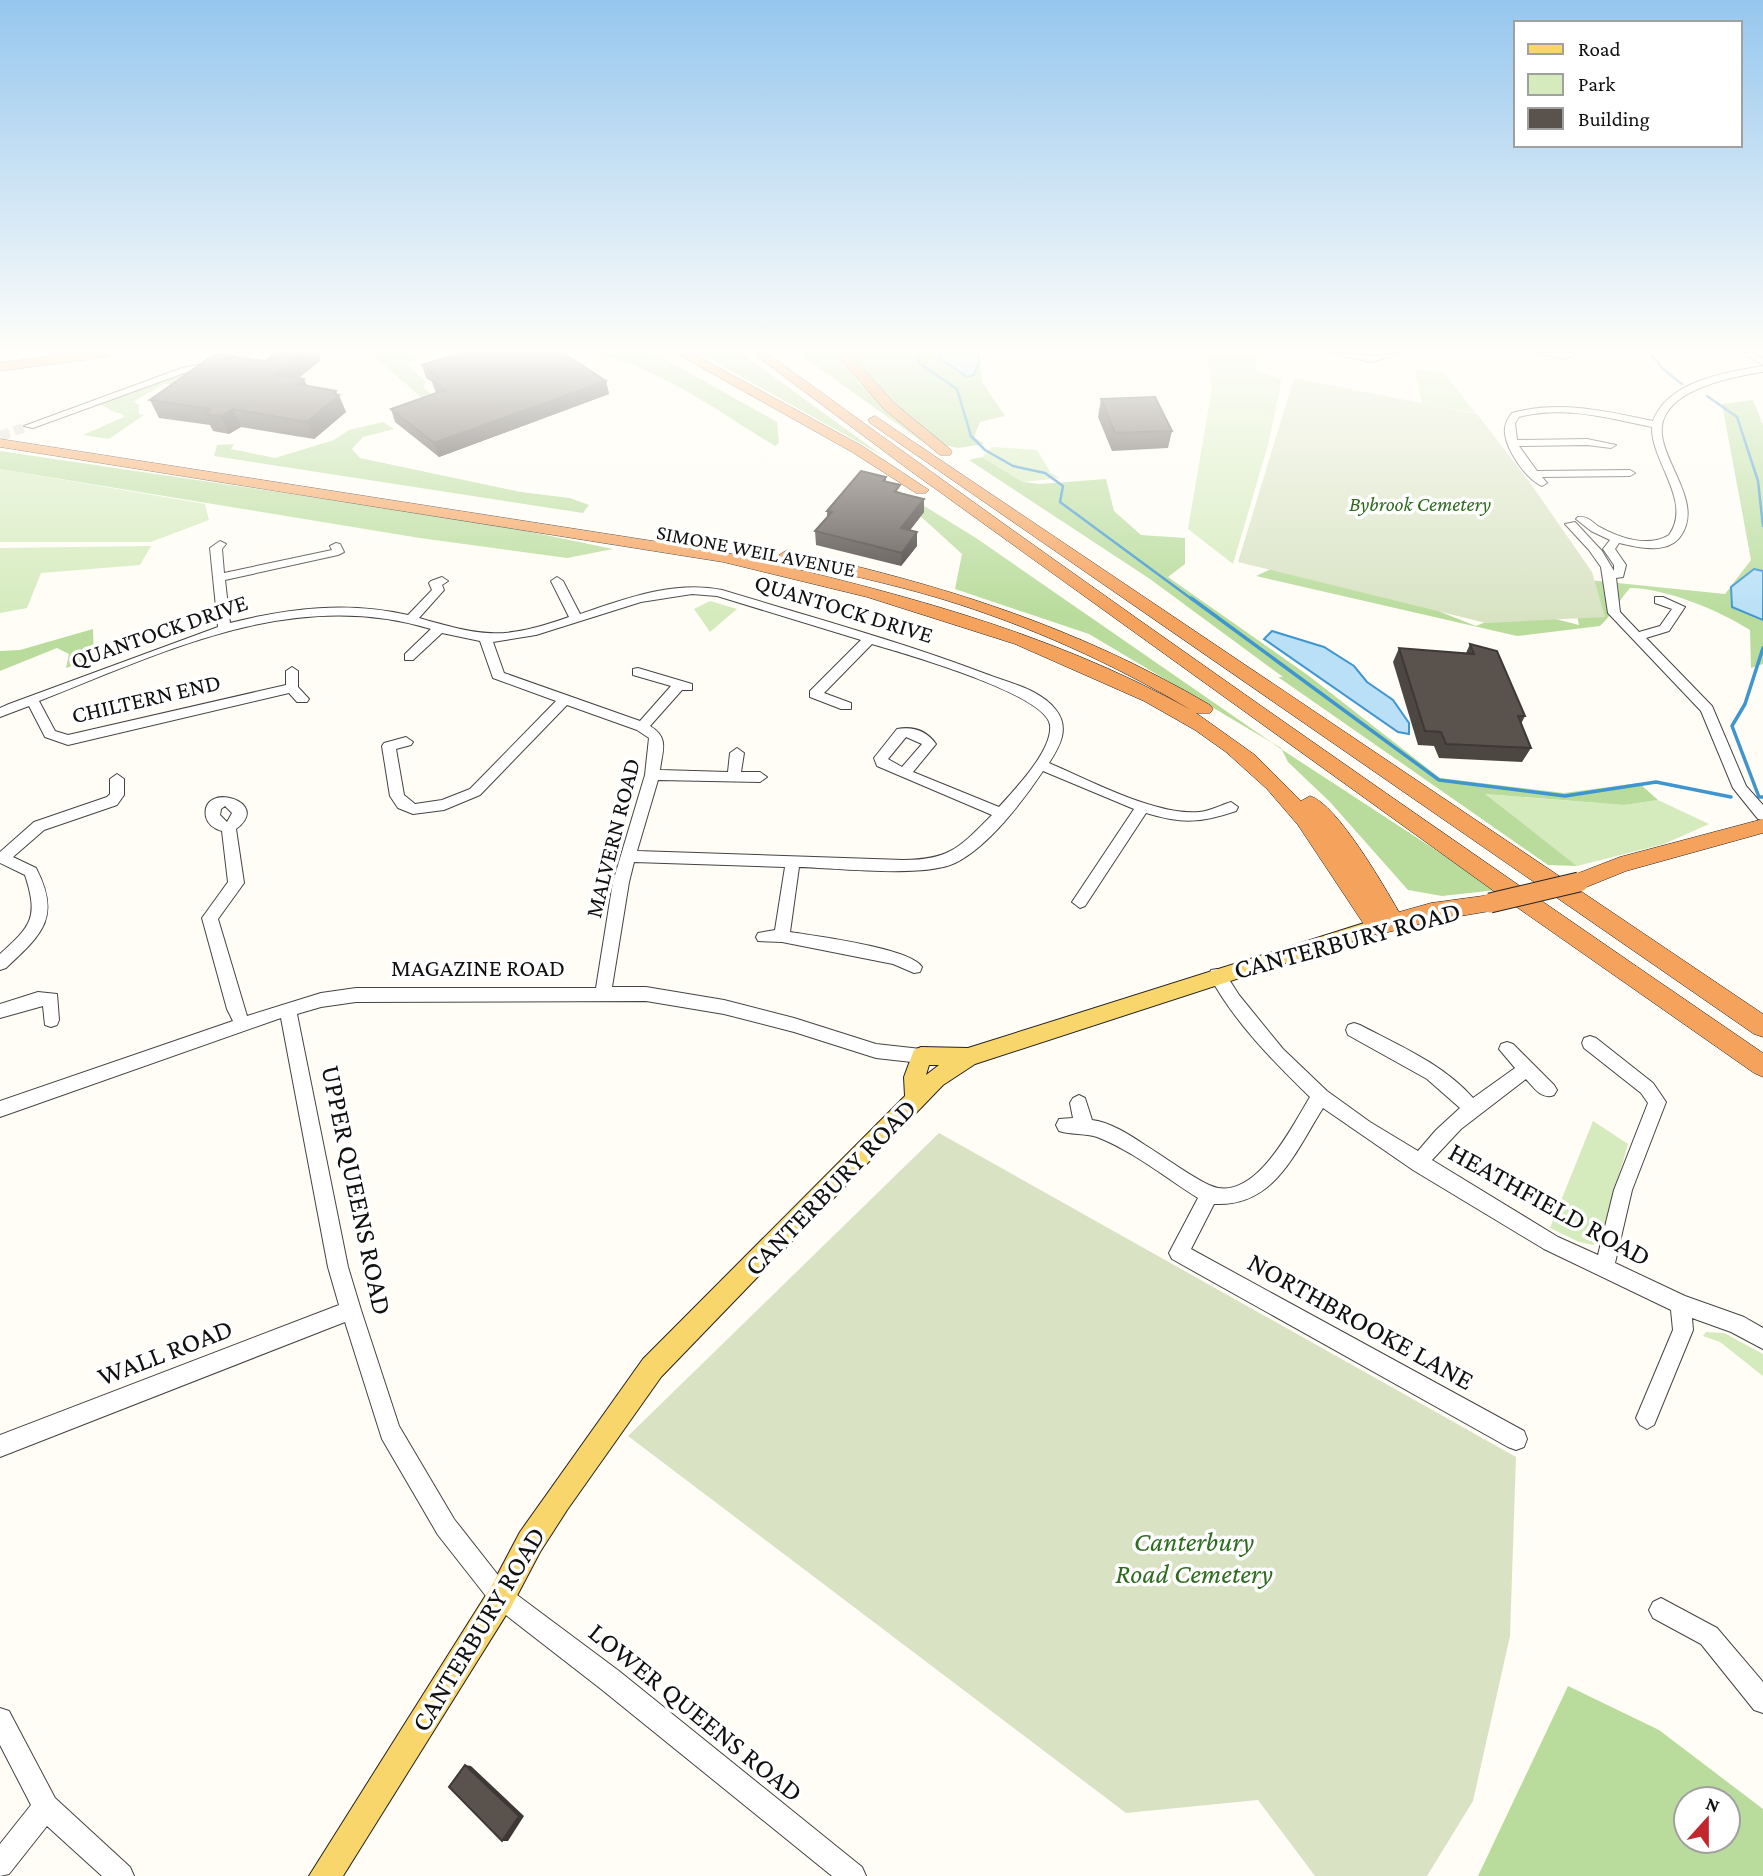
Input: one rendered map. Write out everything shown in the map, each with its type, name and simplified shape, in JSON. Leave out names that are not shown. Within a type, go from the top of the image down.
[{"type":"highway","points":[[82,441],[328,478]]},
{"type":"highway","points":[[842,441],[1015,550],[1054,567]]},
{"type":"highway","points":[[876,441],[1506,888],[1763,1066]]},
{"type":"highway","points":[[905,441],[1763,1027]]},
{"type":"highway","points":[[930,441],[968,472],[1064,540],[1087,565]]},
{"type":"highway","name":"SIMONE WEIL AVENUE","points":[[0,443],[723,557],[866,590],[987,628],[1070,658],[1137,689],[1194,722],[1246,758],[1283,793],[1313,828],[1385,924]]},
{"type":"highway","name":"SIMONE WEIL AVENUE","points":[[444,497],[661,531],[850,569],[980,606],[1085,646],[1168,687],[1242,737],[1269,760],[1338,834],[1375,888],[1385,924]]},
{"type":"highway","name":"CANTERBURY ROAD","points":[[1385,924],[1579,882],[1760,816]]},
{"type":"highway","name":"CANTERBURY ROAD","points":[[1608,872],[1627,872],[1763,835]]},
{"type":"highway","points":[[1375,888],[1407,906],[1431,912]]},
{"type":"main road","name":"CANTERBURY ROAD","points":[[325,1876],[501,1597],[530,1542],[557,1500],[652,1368],[936,1079],[968,1057],[1217,975],[1385,924]]},
{"type":"main road","name":"MAGAZINE ROAD","points":[[921,1056],[968,1057]]},
{"type":"main road","points":[[916,1099],[915,1077],[921,1056]]},
{"type":"street","points":[[1659,441],[1679,496],[1679,534],[1663,544],[1640,544],[1616,539],[1577,521],[1609,572],[1609,601],[1614,613],[1707,709],[1740,788],[1760,816]]},
{"type":"street","points":[[1512,443],[1587,442],[1611,445]]},
{"type":"street","points":[[1512,443],[1542,483]]},
{"type":"street","points":[[1533,474],[1630,473]]},
{"type":"street","points":[[1616,539],[1609,550],[1620,565],[1619,575]]},
{"type":"street","points":[[220,544],[216,548],[224,629]]},
{"type":"street","points":[[219,578],[338,552],[335,546]]},
{"type":"street","points":[[557,581],[577,620]]},
{"type":"street","points":[[411,619],[438,590],[434,583]]},
{"type":"street","name":"QUANTOCK DRIVE","points":[[0,713],[224,629],[296,613],[334,610],[381,612],[440,628],[505,638],[657,596],[695,590],[718,593],[951,665],[1027,694],[1042,702],[1055,718],[1056,740],[1041,765],[1003,814],[958,855],[940,863],[903,865],[628,856]]},
{"type":"street","points":[[1639,636],[1662,632],[1671,624],[1679,607],[1659,600]]},
{"type":"street","points":[[408,657],[440,628]]},
{"type":"street","name":"MALVERN ROAD","points":[[485,637],[498,676],[642,727],[655,734],[657,740],[652,775],[628,856],[603,993]]},
{"type":"street","points":[[846,706],[815,694],[870,638]]},
{"type":"street","points":[[292,671],[292,688],[302,699]]},
{"type":"street","points":[[638,672],[684,687],[642,727]]},
{"type":"street","name":"CHILTERN END","points":[[32,700],[50,734],[68,740],[292,688]]},
{"type":"street","points":[[406,742],[389,746],[397,796],[403,804],[413,809],[444,805],[475,792],[564,700]]},
{"type":"street","points":[[734,776],[737,753]]},
{"type":"street","points":[[1041,765],[1143,806],[1184,817],[1208,815],[1231,807]]},
{"type":"street","points":[[904,774],[1003,814]]},
{"type":"street","points":[[652,775],[760,777]]},
{"type":"street","points":[[0,964],[30,938],[40,920],[38,890],[30,872],[2,857],[39,826],[112,801],[117,795],[117,779]]},
{"type":"street","points":[[1080,902],[1143,806]]},
{"type":"street","points":[[229,828],[236,883],[210,918],[235,1009],[243,1026]]},
{"type":"street","points":[[782,936],[793,860]]},
{"type":"street","points":[[764,937],[782,936],[896,958],[914,967]]},
{"type":"street","name":"HEATHFIELD ROAD","points":[[1217,975],[1277,1054],[1321,1096],[1419,1164],[1551,1243],[1681,1304],[1737,1324],[1763,1339]]},
{"type":"street","name":"MAGAZINE ROAD","points":[[0,1109],[288,1009],[321,1000],[356,995],[646,994],[724,1007],[876,1051],[921,1056]]},
{"type":"street","points":[[0,1012],[38,999],[51,999],[51,1020]]},
{"type":"street","name":"UPPER QUEENS ROAD","points":[[288,1009],[338,1267],[390,1431],[446,1527],[501,1597]]},
{"type":"street","points":[[1354,1030],[1416,1063],[1448,1084],[1458,1091],[1472,1109]]},
{"type":"street","points":[[1590,1044],[1647,1088],[1657,1102],[1623,1190],[1604,1269]]},
{"type":"street","points":[[1507,1049],[1548,1090]]},
{"type":"street","points":[[1419,1164],[1434,1141],[1528,1068]]},
{"type":"street","points":[[1065,1125],[1098,1129],[1133,1147],[1209,1195],[1229,1196],[1247,1192],[1269,1176],[1321,1096]]},
{"type":"street","points":[[1079,1103],[1084,1128]]},
{"type":"street","name":"NORTHBROOKE LANE","points":[[1209,1195],[1179,1253],[1516,1439]]},
{"type":"street","points":[[1647,1418],[1683,1330],[1681,1304]]},
{"type":"street","name":"WALL ROAD","points":[[0,1446],[351,1310]]},
{"type":"street","name":"LOWER QUEENS ROAD","points":[[501,1597],[610,1680],[853,1876]]},
{"type":"street","points":[[1661,1610],[1709,1636],[1763,1701]]},
{"type":"street","points":[[0,1720],[46,1807],[121,1876]]},
{"type":"street","points":[[0,1865],[46,1807]]},
{"type":"green space","points":[[332,441],[360,441],[352,449],[360,458],[521,492],[570,498],[589,505],[583,513],[214,456],[217,445],[234,444],[231,449],[275,458]]},
{"type":"green space","points":[[766,441],[779,441],[775,446]]},
{"type":"green space","points":[[855,441],[862,441],[883,456]]},
{"type":"green space","points":[[936,441],[979,441],[984,444],[958,448]]},
{"type":"green space","points":[[1203,441],[1269,441],[1233,564],[1188,529]]},
{"type":"green space","name":"Bybrook Cemetery","points":[[1275,441],[1497,441],[1592,572],[1605,617],[1486,623],[1238,562]]},
{"type":"green space","points":[[1729,441],[1763,441],[1763,664],[1751,668],[1750,630],[1724,615],[1692,602],[1644,589],[1630,588],[1600,626],[1517,636],[1256,576],[1277,566],[1388,591],[1476,626],[1516,609],[1579,625],[1569,578],[1725,594],[1751,560]]},
{"type":"green space","points":[[992,447],[1037,450],[1051,473],[1060,478],[1023,482],[982,457]]},
{"type":"green space","points":[[0,451],[488,523],[613,549],[567,558],[420,538],[0,469]]},
{"type":"green space","points":[[982,457],[1023,482],[1040,484],[1106,479],[1114,511],[1141,535],[1185,538],[1185,564],[1168,577],[1309,676],[1440,778],[1564,793],[1639,783],[1658,800],[1624,805],[1485,794],[1577,866],[1548,865],[1278,677],[1283,677],[1150,579],[969,460]]},
{"type":"green space","points":[[0,469],[205,504],[209,520],[151,542],[0,542]]},
{"type":"green space","points":[[900,491],[976,538],[1271,742],[1089,634],[955,589],[962,554],[894,492]]},
{"type":"green space","points":[[151,546],[140,565],[41,573],[27,608],[0,613],[0,548]]},
{"type":"green space","points":[[710,601],[737,609],[710,632],[694,609]]},
{"type":"green space","points":[[93,629],[94,659],[66,668],[69,654],[57,648],[0,671],[0,651],[20,650]]},
{"type":"green space","points":[[1282,749],[1497,890],[1442,896],[1408,890],[1330,802],[1288,762]]},
{"type":"green space","points":[[1484,794],[1624,805],[1658,800],[1709,824],[1664,844],[1577,866]]},
{"type":"green space","points":[[1593,1121],[1628,1144],[1601,1238],[1593,1245],[1579,1242],[1550,1228]]},
{"type":"green space","name":"Canterbury Road Cemetery","points":[[939,1133],[1516,1457],[1510,1636],[1473,1801],[1427,1876],[1315,1876],[1258,1800],[1126,1813],[628,1436]]},
{"type":"green space","points":[[1706,1332],[1724,1333],[1763,1354],[1763,1376],[1720,1342],[1703,1336]]},
{"type":"green space","points":[[1568,1686],[1659,1730],[1731,1785],[1672,1785],[1672,1855],[1742,1855],[1742,1793],[1763,1809],[1763,1876],[1478,1876]]},
{"type":"water","points":[[1754,569],[1763,571],[1763,620],[1732,607],[1731,587]]},
{"type":"water","points":[[1272,631],[1324,647],[1354,666],[1367,682],[1393,700],[1409,723],[1409,734],[1398,732],[1264,639]]},
{"type":"building","points":[[861,471],[886,477],[883,481],[900,485],[895,492],[924,499],[901,528],[917,532],[902,553],[815,531],[832,512],[827,511]]},
{"type":"building","points":[[1470,644],[1497,651],[1525,716],[1518,716],[1531,748],[1446,744],[1441,732],[1425,731],[1399,648],[1474,654]]},
{"type":"building","points":[[465,1765],[519,1816],[502,1841],[449,1787]]},
{"type":"waterway","points":[[976,441],[985,450],[1013,466],[1045,473],[1063,486],[1060,502],[1193,600]]},
{"type":"waterway","points":[[1745,441],[1758,481],[1763,526]]},
{"type":"waterway","points":[[1191,598],[1439,780],[1565,796],[1656,782],[1731,797]]},
{"type":"waterway","points":[[1763,648],[1745,704],[1732,726],[1759,797],[1763,797]]}]
